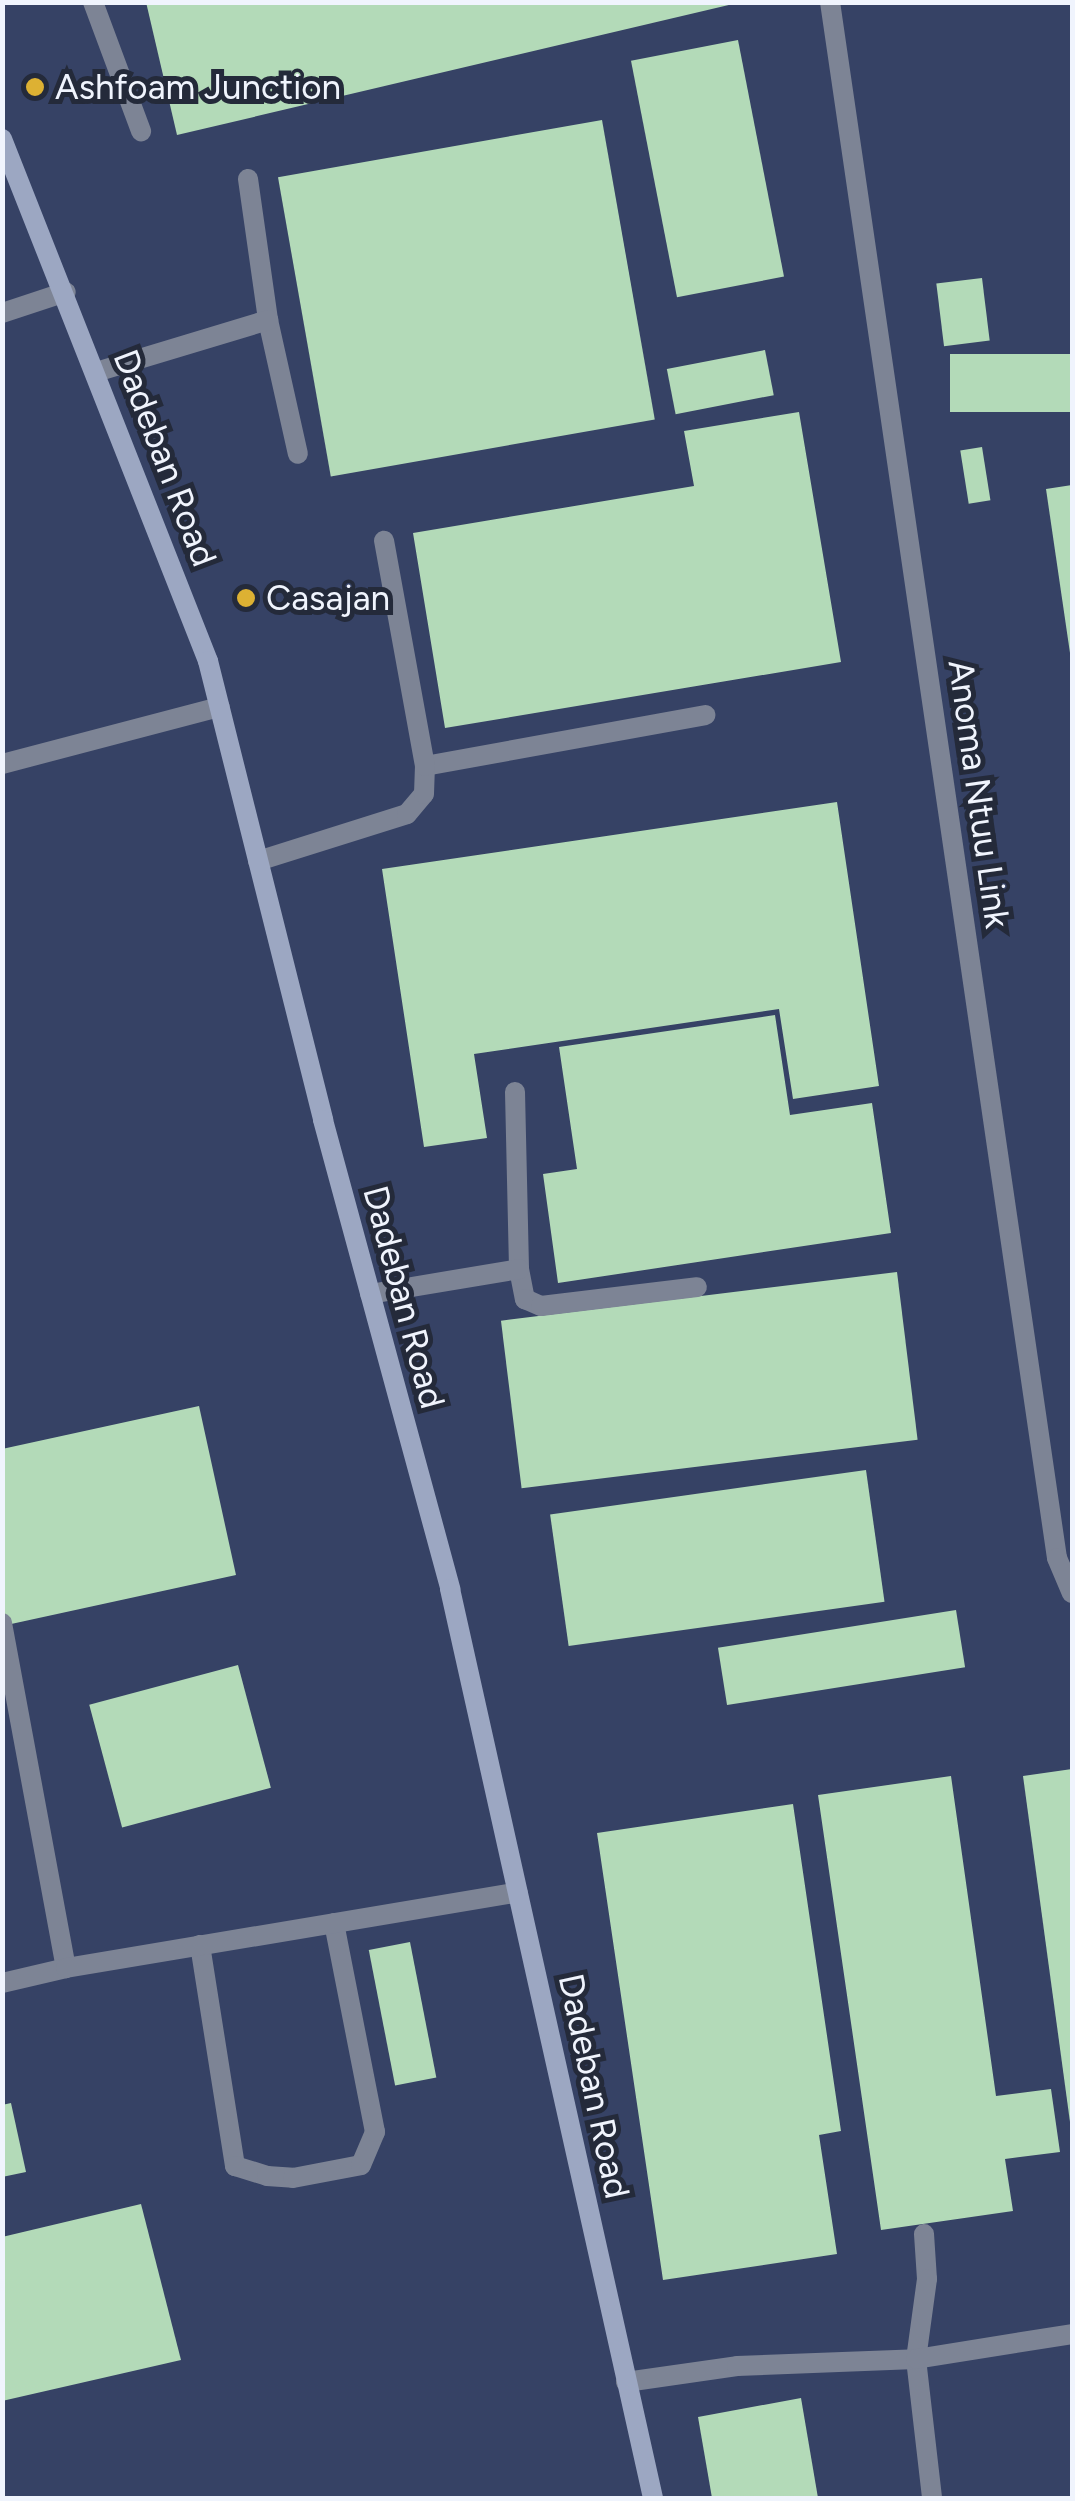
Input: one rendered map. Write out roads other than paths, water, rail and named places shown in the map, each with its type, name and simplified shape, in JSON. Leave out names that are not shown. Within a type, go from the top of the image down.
[{"type":"street","name":"Dadeban Road","points":[[2,140],[66,292],[208,661],[450,1589],[653,2498]]},
{"type":"lane","points":[[92,2],[141,131]]},
{"type":"lane","name":"Anoma Ntuu Link","points":[[830,2],[1058,1558],[1072,1593]]},
{"type":"lane","points":[[248,180],[268,320],[298,454]]},
{"type":"lane","points":[[2,313],[66,292]]},
{"type":"lane","points":[[96,372],[268,320]]},
{"type":"lane","points":[[258,861],[408,814],[424,794],[425,766],[384,541]]},
{"type":"lane","points":[[2,764],[220,706]]},
{"type":"lane","points":[[425,766],[705,715]]},
{"type":"lane","points":[[515,1092],[518,1269],[525,1299],[535,1305],[698,1287]]},
{"type":"lane","points":[[370,1294],[518,1269]]},
{"type":"lane","points":[[2,1623],[66,1968]]},
{"type":"lane","points":[[2,1984],[66,1968],[518,1892]]},
{"type":"lane","points":[[200,1945],[235,2166],[267,2176],[294,2178],[360,2165],[375,2132],[334,1923]]},
{"type":"lane","points":[[924,2234],[927,2279],[916,2359],[932,2498]]},
{"type":"lane","points":[[626,2382],[755,2364],[916,2359],[1072,2334]]},
{"type":"place","name":"Ashfoam Junction","points":[[35,87]]},
{"type":"place","name":"Casajan","points":[[246,598]]}]
